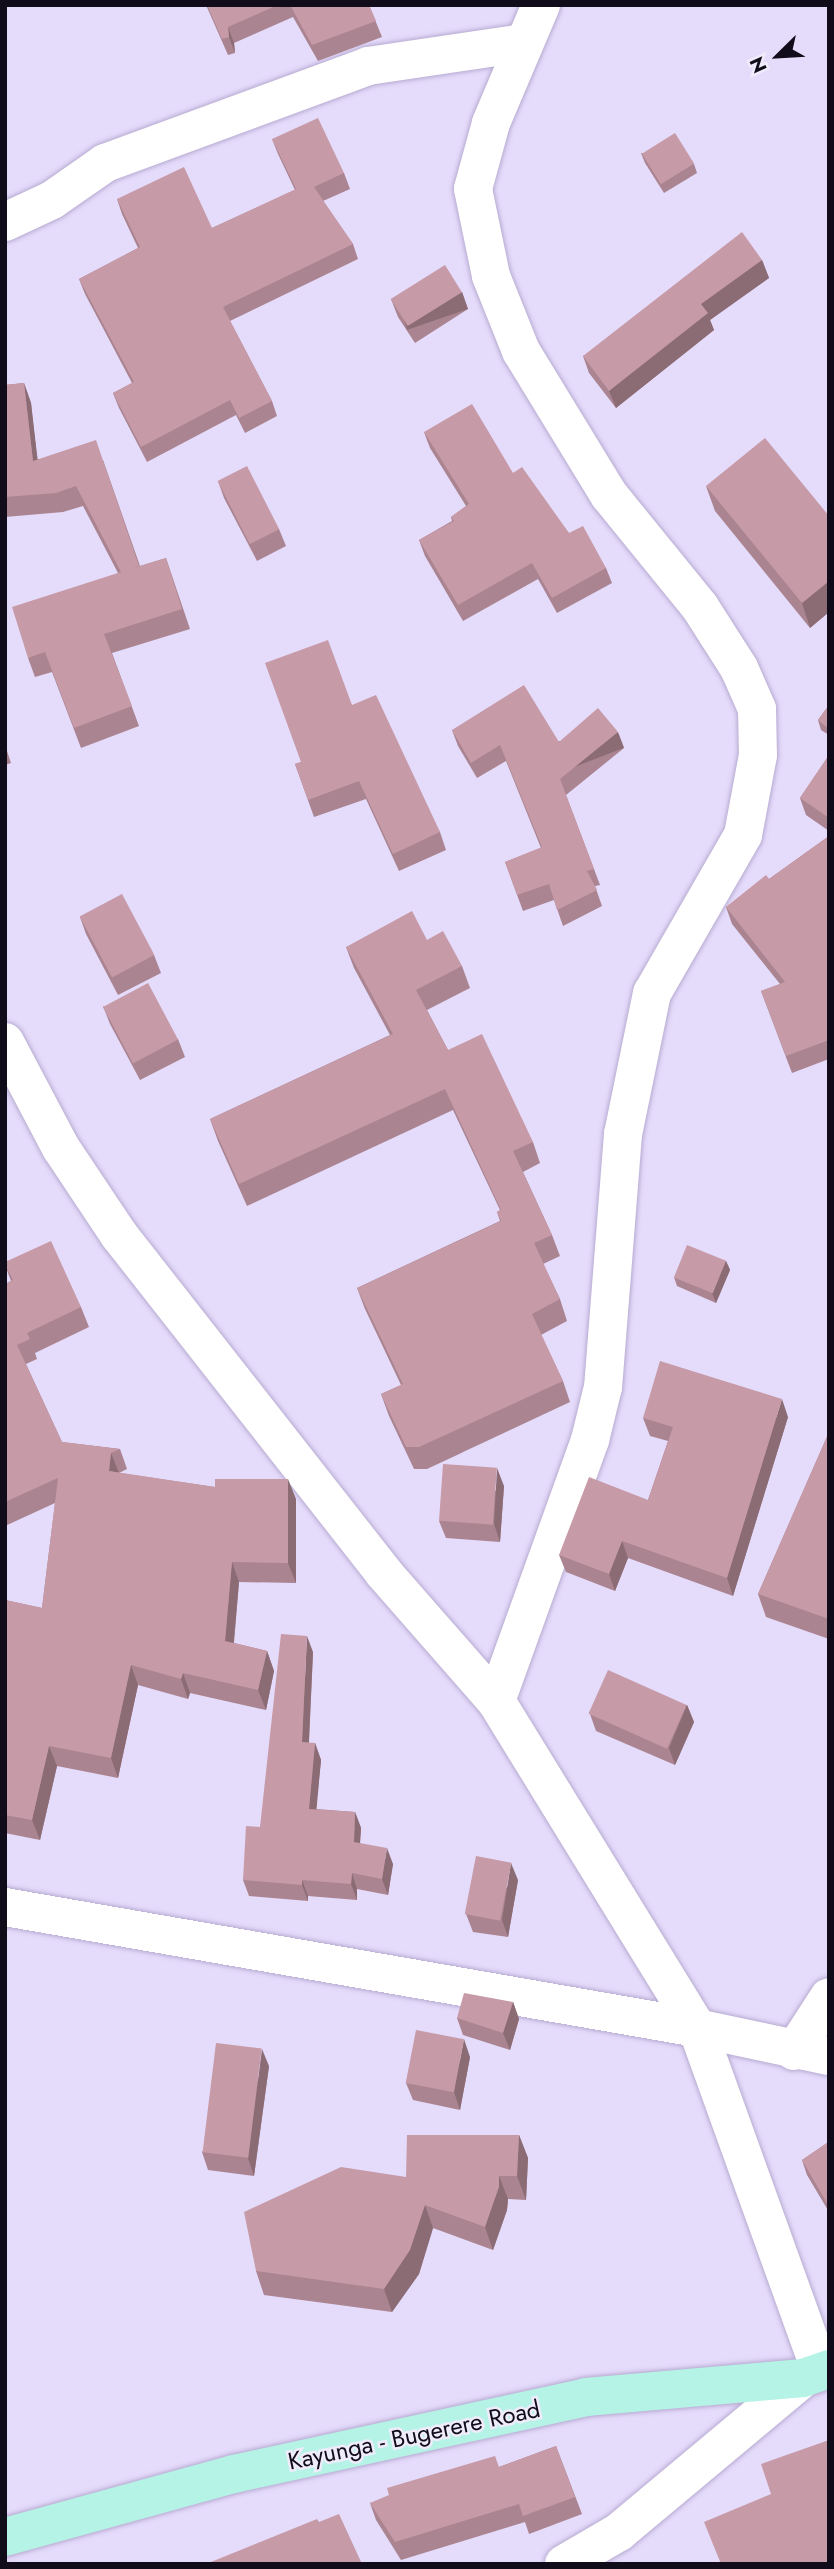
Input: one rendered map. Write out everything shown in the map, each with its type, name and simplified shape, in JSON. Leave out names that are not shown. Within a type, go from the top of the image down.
[{"type":"main road","name":"Kayunga - Bugerere Road","points":[[5,2537],[234,2474],[586,2397],[818,2372]]},
{"type":"street","points":[[496,1700],[590,1440],[603,1387],[623,1133],[652,993],[743,835],[758,755],[757,709],[739,668],[692,597],[609,495],[521,351],[491,276],[473,189],[491,123],[541,5]]},
{"type":"street","points":[[5,222],[52,200],[106,163],[356,71],[523,43]]},
{"type":"street","points":[[5,1042],[61,1148],[119,1235],[383,1572],[496,1700],[697,2028],[818,2372],[619,2532],[564,2564]]},
{"type":"street","points":[[5,1907],[697,2028],[811,2053],[829,1997]]},
{"type":"building","points":[[207,5],[278,5],[228,27],[229,37],[222,39]]},
{"type":"building","points":[[290,5],[369,5],[376,21],[312,45]]},
{"type":"building","points":[[318,118],[344,173],[314,187],[353,244],[223,307],[272,401],[239,418],[230,400],[141,447],[113,393],[134,382],[79,279],[140,247],[117,199],[184,167],[212,228],[296,189],[272,139]]},
{"type":"building","points":[[675,133],[694,164],[661,184],[642,154]]},
{"type":"building","points":[[742,232],[762,260],[701,304],[708,313],[609,391],[583,356]]},
{"type":"building","points":[[445,265],[462,292],[408,326],[391,299]]},
{"type":"building","points":[[24,383],[33,461],[96,440],[139,566],[131,569],[166,558],[182,609],[104,634],[132,706],[74,728],[45,652],[28,658],[12,607],[121,572],[76,486],[56,493],[5,497],[5,385]]},
{"type":"building","points":[[472,404],[513,473],[522,467],[569,533],[583,526],[606,568],[552,598],[532,563],[458,605],[419,540],[454,521],[451,517],[469,504],[424,432]]},
{"type":"building","points":[[765,438],[829,516],[829,581],[802,603],[706,486]]},
{"type":"building","points":[[247,466],[279,529],[250,544],[218,481]]},
{"type":"building","points":[[328,640],[352,705],[376,695],[440,832],[393,854],[359,781],[308,800],[295,764],[301,762],[265,663]]},
{"type":"building","points":[[524,685],[559,742],[598,708],[618,732],[560,779],[594,869],[587,871],[597,890],[557,910],[549,884],[517,895],[505,862],[542,847],[500,745],[471,763],[452,730]]},
{"type":"building","points":[[829,705],[829,729],[818,720]]},
{"type":"building","points":[[829,755],[829,818],[800,798]]},
{"type":"building","points":[[829,836],[829,1040],[786,1056],[761,991],[785,982],[726,907],[766,875],[769,879]]},
{"type":"building","points":[[122,894],[154,955],[112,977],[80,917]]},
{"type":"building","points":[[412,911],[427,940],[443,931],[462,966],[416,990],[448,1050],[482,1034],[533,1142],[513,1151],[552,1235],[534,1243],[560,1299],[532,1314],[563,1381],[419,1447],[406,1447],[381,1394],[403,1384],[357,1288],[501,1221],[497,1212],[501,1210],[445,1089],[239,1184],[210,1119],[393,1034],[346,947]]},
{"type":"building","points":[[148,983],[178,1040],[133,1063],[103,1007]]},
{"type":"building","points":[[51,1241],[81,1307],[27,1333],[30,1339],[17,1345],[62,1442],[120,1449],[111,1453],[109,1471],[215,1487],[215,1479],[288,1479],[288,1563],[232,1562],[225,1641],[267,1651],[258,1690],[183,1673],[181,1679],[131,1665],[111,1758],[49,1746],[32,1820],[5,1815],[5,1600],[42,1608],[58,1478],[5,1502],[5,1284],[13,1280],[5,1262]]},
{"type":"building","points":[[687,1245],[726,1261],[713,1293],[674,1277]]},
{"type":"building","points":[[660,1361],[782,1399],[727,1578],[622,1541],[609,1574],[559,1555],[589,1477],[648,1500],[673,1427],[643,1418]]},
{"type":"building","points":[[829,1432],[829,1619],[758,1594]]},
{"type":"building","points":[[443,1464],[497,1468],[493,1525],[439,1521]]},
{"type":"building","points":[[281,1634],[307,1636],[302,1742],[315,1743],[309,1809],[355,1812],[354,1842],[387,1848],[382,1879],[352,1873],[351,1884],[302,1880],[302,1885],[243,1880],[246,1826],[260,1827]]},
{"type":"building","points":[[608,1670],[687,1705],[667,1749],[588,1714]]},
{"type":"building","points":[[476,1856],[511,1863],[500,1921],[465,1914]]},
{"type":"building","points":[[464,1993],[513,2002],[503,2033],[457,2018]]},
{"type":"building","points":[[416,2030],[464,2039],[454,2092],[406,2083]]},
{"type":"building","points":[[216,2043],[262,2049],[248,2158],[203,2152]]},
{"type":"building","points":[[829,2128],[828,2205],[802,2160],[827,2143]]},
{"type":"building","points":[[407,2135],[519,2135],[517,2176],[499,2176],[499,2187],[485,2227],[425,2205],[410,2250],[384,2289],[256,2271],[244,2212],[341,2167],[406,2177]]},
{"type":"building","points":[[829,2440],[829,2564],[721,2564],[704,2522],[771,2494],[761,2464]]},
{"type":"building","points":[[556,2446],[575,2497],[523,2516],[519,2504],[395,2542],[370,2503],[389,2495],[387,2488],[495,2456],[499,2467]]},
{"type":"building","points":[[339,2514],[362,2564],[206,2564],[317,2519],[319,2522]]}]
